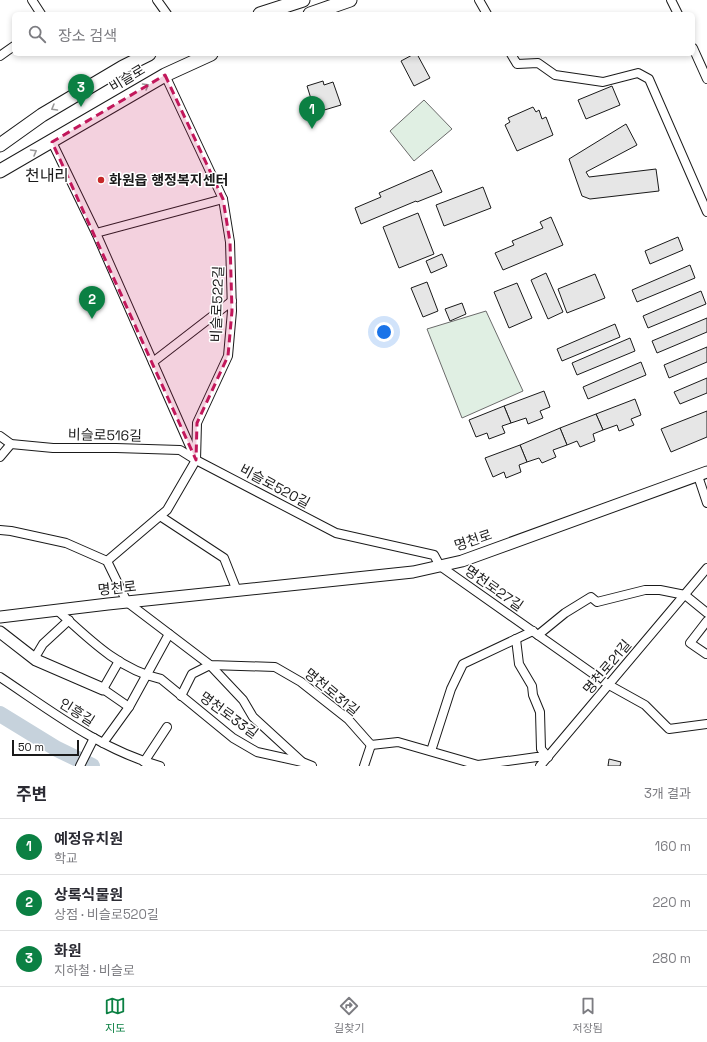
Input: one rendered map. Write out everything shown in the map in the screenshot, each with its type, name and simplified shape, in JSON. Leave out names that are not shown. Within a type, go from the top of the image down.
[{"type":"main road","points":[[266,12],[303,0]]},
{"type":"main road","points":[[316,12],[350,0]]},
{"type":"main road","name":"비슬로","points":[[0,145],[42,115],[145,56]]},
{"type":"main road","name":"비슬로","points":[[0,171],[165,75],[207,56]]},
{"type":"street","points":[[32,0],[40,12]]},
{"type":"street","points":[[158,0],[167,12]]},
{"type":"street","points":[[479,0],[486,12]]},
{"type":"street","points":[[671,0],[677,12]]},
{"type":"street","points":[[0,56],[12,47]]},
{"type":"street","points":[[695,52],[707,79]]},
{"type":"street","points":[[512,56],[517,64],[538,63],[555,75],[603,82],[638,73],[649,79],[707,212]]},
{"type":"street","name":"비슬로522길","points":[[107,561],[167,510],[196,460],[197,423],[228,356],[232,301],[230,242],[223,199],[165,75]]},
{"type":"street","points":[[52,142],[96,233],[196,460]]},
{"type":"street","points":[[96,233],[223,199]]},
{"type":"street","points":[[153,362],[232,301]]},
{"type":"street","points":[[0,436],[11,444],[0,457]]},
{"type":"street","name":"비슬로516길","points":[[11,444],[53,448],[180,450],[196,460]]},
{"type":"street","name":"비슬로520길","points":[[196,460],[336,533],[434,555],[440,566]]},
{"type":"street","points":[[703,474],[707,503]]},
{"type":"street","name":"명천로","points":[[0,617],[413,572],[462,561],[703,474]]},
{"type":"street","points":[[160,516],[224,558],[238,591]]},
{"type":"street","points":[[0,530],[66,543],[107,561],[127,602],[210,665],[192,674],[180,696]]},
{"type":"street","name":"명천로27길","points":[[440,566],[609,685],[645,705],[669,729],[707,724]]},
{"type":"street","name":"명천로21길","points":[[540,766],[707,568]]},
{"type":"street","points":[[431,751],[453,683],[463,664],[516,639],[535,633],[591,597],[597,602],[645,590],[660,590],[685,595],[707,613]]},
{"type":"street","name":"명천로33길","points":[[58,610],[110,657],[147,676],[161,679],[233,738],[257,752],[302,762],[312,766]]},
{"type":"street","points":[[34,659],[43,644],[69,620]]},
{"type":"street","points":[[706,654],[690,642],[707,621]]},
{"type":"street","points":[[0,632],[34,659],[103,689],[129,706]]},
{"type":"street","points":[[103,744],[147,676],[169,634]]},
{"type":"street","points":[[516,639],[519,664],[532,686],[533,695],[540,712],[541,749],[548,757]]},
{"type":"street","points":[[103,689],[118,661]]},
{"type":"street","name":"명천로33길","points":[[210,665],[243,700],[253,717],[302,762]]},
{"type":"street","name":"명천로31길","points":[[210,665],[275,668],[301,682],[348,719],[371,745]]},
{"type":"street","name":"인흥길","points":[[0,677],[103,744],[144,762],[160,766]]},
{"type":"street","points":[[144,762],[166,727]]},
{"type":"street","points":[[80,766],[94,738]]},
{"type":"street","points":[[364,766],[371,745],[398,742],[478,766],[537,757],[548,757]]},
{"type":"highlighted area","points":[[165,75],[223,199],[230,242],[232,311],[228,356],[197,423],[196,460],[52,142]]},
{"type":"green space","points":[[424,100],[452,129],[414,161],[390,131]]},
{"type":"green space","points":[[486,311],[523,391],[462,418],[427,329]]},
{"type":"building","points":[[410,56],[418,56],[430,78],[414,86],[401,61]]},
{"type":"building","points":[[323,81],[324,85],[333,82],[341,105],[321,111],[317,100],[312,102],[307,86]]},
{"type":"building","points":[[612,86],[620,105],[586,119],[578,100]]},
{"type":"building","points":[[533,107],[536,112],[539,110],[542,119],[546,117],[553,135],[517,151],[505,125],[510,122],[508,118]]},
{"type":"building","points":[[626,124],[637,145],[586,172],[589,177],[656,169],[659,191],[590,199],[582,196],[569,159]]},
{"type":"building","points":[[432,170],[442,192],[361,224],[355,208],[381,197],[379,193]]},
{"type":"building","points":[[483,187],[491,208],[444,226],[436,205]]},
{"type":"building","points":[[418,213],[434,254],[399,268],[383,227]]},
{"type":"building","points":[[551,217],[563,245],[503,270],[495,253],[514,245],[512,241],[543,228],[540,222]]},
{"type":"building","points":[[678,237],[683,250],[650,264],[645,251]]},
{"type":"building","points":[[442,254],[447,266],[431,273],[426,261]]},
{"type":"building","points":[[690,265],[695,278],[637,302],[632,290]]},
{"type":"building","points":[[546,273],[563,312],[548,319],[531,280]]},
{"type":"building","points":[[595,274],[605,298],[567,313],[558,289]]},
{"type":"building","points":[[427,282],[438,311],[423,317],[411,288]]},
{"type":"building","points":[[517,283],[532,318],[509,328],[494,292]]},
{"type":"building","points":[[701,291],[706,304],[648,328],[643,316]]},
{"type":"building","points":[[462,303],[466,314],[450,321],[445,309]]},
{"type":"building","points":[[707,318],[707,332],[657,353],[652,341]]},
{"type":"building","points":[[615,324],[620,337],[562,361],[557,349]]},
{"type":"building","points":[[630,338],[635,351],[577,375],[572,363]]},
{"type":"building","points":[[707,347],[707,362],[669,378],[664,365]]},
{"type":"building","points":[[641,362],[646,375],[588,399],[583,387]]},
{"type":"building","points":[[707,378],[707,393],[680,404],[674,392]]},
{"type":"building","points":[[544,391],[550,407],[540,411],[543,418],[528,424],[526,418],[511,423],[504,406]]},
{"type":"building","points":[[635,399],[641,415],[631,419],[634,425],[619,431],[617,425],[603,430],[596,414]]},
{"type":"building","points":[[504,406],[511,423],[502,426],[505,433],[489,439],[487,433],[476,437],[469,420]]},
{"type":"building","points":[[707,411],[707,437],[671,452],[661,429]]},
{"type":"building","points":[[596,414],[603,430],[593,434],[595,441],[580,447],[577,441],[567,445],[560,428]]},
{"type":"building","points":[[560,428],[567,445],[553,450],[556,457],[542,463],[539,458],[527,462],[520,445]]},
{"type":"building","points":[[520,445],[527,462],[519,465],[521,472],[506,478],[504,472],[493,477],[485,458]]},
{"type":"building","points":[[609,759],[621,762],[620,766],[608,766]]},
{"type":"waterway","points":[[0,714],[57,749],[92,766]]},
{"type":"place","name":"화원","points":[[81,107]]},
{"type":"place","name":"예정유치원","points":[[312,129]]},
{"type":"place","name":"화원읍 행정복지센터","points":[[101,180]]},
{"type":"place","name":"상록식물원","points":[[92,319]]},
{"type":"district","name":"천내리","points":[[47,175]]}]
